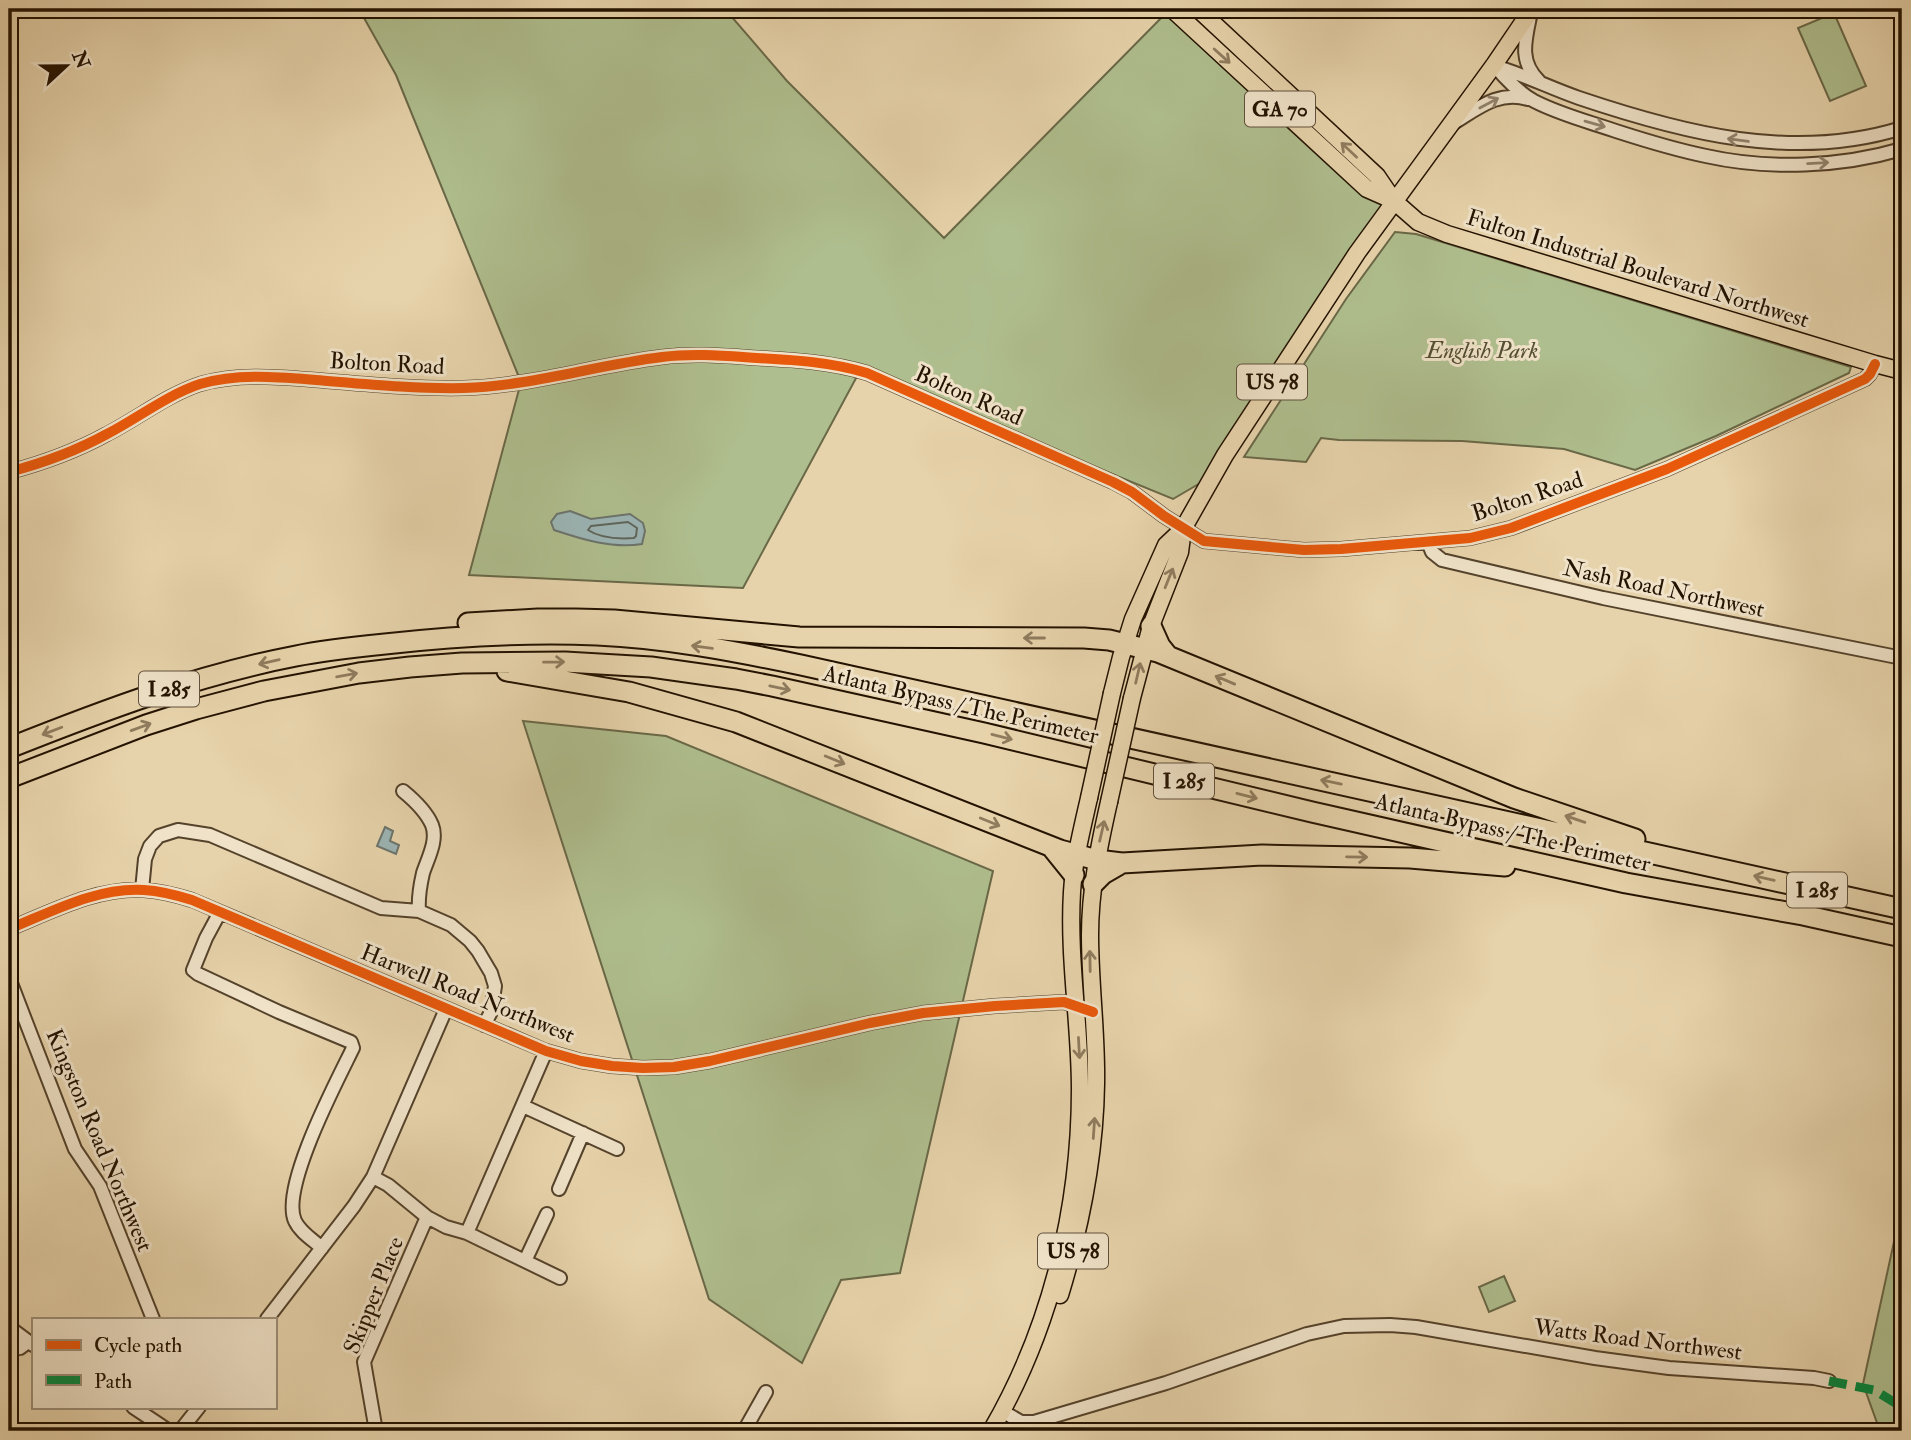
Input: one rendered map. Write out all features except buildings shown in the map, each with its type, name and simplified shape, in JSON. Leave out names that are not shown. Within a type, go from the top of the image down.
[{"type":"highway","points":[[336,649],[458,624],[538,619],[614,620],[799,637],[1084,638],[1134,646],[1168,656],[1514,798],[1732,872]]},
{"type":"highway","points":[[1151,626],[1168,656]]},
{"type":"highway","name":"Atlanta Bypass / The Perimeter","points":[[9,748],[189,683],[272,661],[336,649],[469,636],[597,635],[712,648],[801,665],[1902,909]]},
{"type":"highway","points":[[462,663],[629,692],[736,722],[1049,846],[1097,860],[1122,863],[1262,855],[1410,858],[1495,865],[1626,883]]},
{"type":"highway","name":"Atlanta Bypass / The Perimeter","points":[[9,778],[146,725],[264,691],[384,670],[462,663],[608,663],[736,679],[984,733],[1312,812],[1626,883],[1802,915],[1902,937]]},
{"type":"highway","points":[[1049,846],[1074,875]]},
{"type":"highway","points":[[1093,884],[1103,874],[1122,863]]},
{"type":"main road","name":"Fulton Industrial Boulevard Northwest","points":[[1172,9],[1367,189],[1394,201]]},
{"type":"main road","name":"Fulton Industrial Boulevard Northwest","points":[[1198,9],[1377,176],[1394,201],[1418,222],[1447,234],[1875,364]]},
{"type":"main road","name":"US 78","points":[[991,1431],[1006,1413],[1032,1371],[1051,1326],[1085,1199],[1095,1113],[1096,1073],[1090,932],[1093,884],[1132,698],[1138,606],[1166,545],[1183,529],[1210,479],[1335,285],[1532,10]]},
{"type":"main road","points":[[1875,364],[1902,371]]},
{"type":"main road","name":"US 78","points":[[1000,1431],[1042,1319],[1069,1215],[1077,1161],[1079,1052],[1072,950],[1077,855],[1112,693],[1134,646],[1151,626],[1180,552],[1183,529]]},
{"type":"street","points":[[1532,10],[1523,46],[1524,53],[1530,70],[1545,85]]},
{"type":"street","points":[[1494,65],[1579,98],[1665,125],[1712,136],[1745,141],[1809,144],[1858,138],[1902,128]]},
{"type":"street","points":[[1494,65],[1532,100]]},
{"type":"street","points":[[1451,125],[1500,97],[1513,96],[1532,100],[1573,118],[1706,156],[1733,160],[1773,164],[1814,163],[1861,158],[1902,149]]},
{"type":"street","name":"Bolton Road","points":[[9,472],[46,462],[107,435],[180,392],[222,379],[276,377],[419,388],[466,388],[514,383],[661,357],[711,355],[818,361],[867,373],[1113,482],[1204,541],[1304,550],[1470,538],[1511,528],[1667,470],[1865,379],[1875,364]]},
{"type":"street","name":"Nash Road Northwest","points":[[1428,542],[1432,552],[1441,560],[1603,598],[1902,658]]},
{"type":"street","points":[[403,791],[416,802],[433,828],[432,851],[423,873],[418,911]]},
{"type":"street","points":[[142,890],[145,859],[150,846],[159,836],[178,830],[210,835],[381,908],[418,911],[451,925],[470,940],[491,973],[495,986],[491,1012],[484,1025]]},
{"type":"street","name":"Harwell Road Northwest","points":[[9,929],[93,896],[116,891],[166,892],[192,900],[547,1051],[612,1066],[674,1067],[923,1013],[1050,1002],[1076,1005],[1093,1012]]},
{"type":"street","points":[[220,912],[193,970],[279,1012],[351,1042],[353,1048],[316,1126],[294,1187],[292,1209],[296,1222],[322,1248]]},
{"type":"street","name":"Kingston Road Northwest","points":[[9,978],[75,1149],[100,1186],[153,1318]]},
{"type":"street","points":[[268,1318],[354,1206],[373,1177],[446,1009]]},
{"type":"street","points":[[467,1233],[547,1051]]},
{"type":"street","points":[[523,1106],[617,1149]]},
{"type":"street","points":[[559,1189],[583,1133]]},
{"type":"street","points":[[373,1177],[388,1185],[427,1217],[561,1278]]},
{"type":"street","points":[[525,1261],[547,1214]]},
{"type":"street","name":"Skipper Place","points":[[376,1431],[364,1362],[427,1217]]},
{"type":"street","name":"Watts Road Northwest","points":[[1006,1413],[1021,1422],[1034,1422],[1137,1392],[1307,1335],[1344,1326],[1390,1325],[1668,1368],[1829,1381]]},
{"type":"street","points":[[9,1327],[30,1344],[9,1350]]},
{"type":"street","points":[[744,1431],[766,1392]]},
{"type":"street","points":[[134,1408],[169,1431]]},
{"type":"street","points":[[180,1431],[198,1408]]},
{"type":"green space","points":[[359,9],[725,9],[787,81],[944,238],[1170,9],[1181,9],[1389,211],[1219,472],[1173,499],[985,422],[862,367],[743,588],[469,575],[521,382],[396,75]]},
{"type":"green space","points":[[1834,13],[1866,86],[1830,101],[1798,28]]},
{"type":"green space","name":"English Park","points":[[1395,232],[1416,234],[1851,367],[1849,373],[1716,436],[1635,470],[1564,449],[1462,441],[1321,438],[1306,462],[1244,457],[1346,299]]},
{"type":"green space","points":[[523,721],[666,736],[993,871],[900,1273],[841,1280],[802,1363],[709,1299]]},
{"type":"green space","points":[[1902,1205],[1902,1431],[1880,1431],[1863,1384]]},
{"type":"green space","points":[[1504,1276],[1515,1301],[1489,1312],[1479,1287]]},
{"type":"water","points":[[570,511],[591,519],[630,514],[643,523],[645,531],[642,544],[608,544],[554,530],[551,522],[557,514]]},
{"type":"water","points":[[385,827],[393,831],[390,841],[399,845],[396,854],[377,846]]},
{"type":"marked path","points":[[1829,1381],[1874,1390],[1902,1407]]},
{"type":"cycle path","points":[[9,472],[47,461],[83,446],[176,394],[214,381],[273,377],[408,387],[464,388],[514,383],[662,357],[722,356],[813,362],[867,373],[1113,482],[1204,541],[1304,550],[1341,549],[1470,538],[1511,528],[1667,469],[1865,379],[1875,364]]},
{"type":"cycle path","points":[[9,929],[75,902],[109,892],[144,890],[168,894],[192,900],[546,1051],[612,1066],[674,1067],[710,1061],[923,1013],[1064,1002],[1093,1012]]}]
